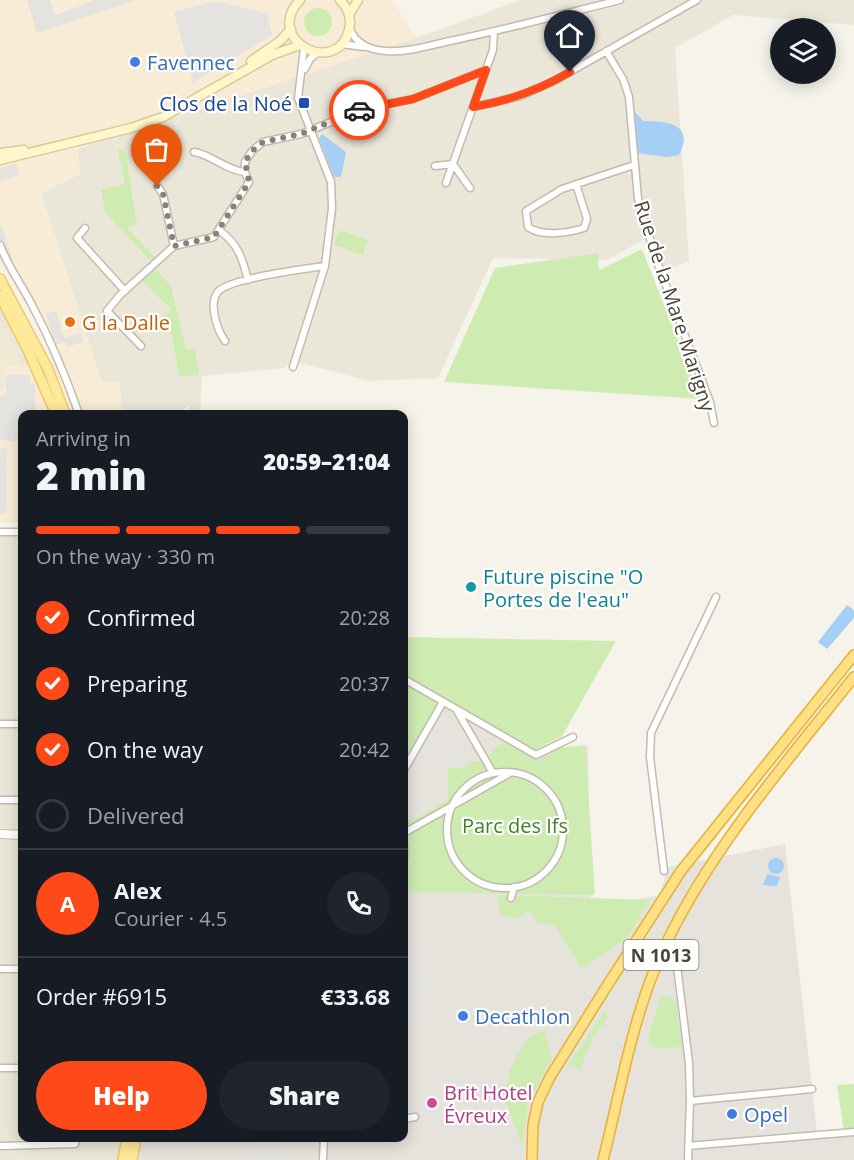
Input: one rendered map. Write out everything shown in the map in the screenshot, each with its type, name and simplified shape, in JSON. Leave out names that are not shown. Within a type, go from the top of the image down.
[{"type":"highway","name":"N 1013","points":[[532,1160],[533,1125],[538,1102],[550,1077],[599,997],[681,871],[854,655]]},
{"type":"highway","name":"N 1013","points":[[603,1160],[643,1002],[674,930],[717,858],[755,803],[854,677]]},
{"type":"main road","points":[[300,0],[292,12],[291,29],[302,47]]},
{"type":"main road","points":[[0,160],[131,128],[163,117],[272,55],[302,47],[318,52],[329,51],[341,44],[350,29],[349,15],[340,0]]},
{"type":"main road","points":[[349,15],[357,0]]},
{"type":"main road","points":[[0,153],[51,145],[147,120],[262,54],[280,42],[291,29]]},
{"type":"main road","points":[[0,279],[48,369],[63,410]]},
{"type":"main road","points":[[0,296],[36,364],[54,410]]},
{"type":"main road","points":[[123,1160],[126,1142]]},
{"type":"main road","points":[[132,1160],[135,1142]]},
{"type":"street","points":[[341,44],[398,51],[494,32],[620,0]]},
{"type":"street","points":[[473,107],[531,91],[697,0]]},
{"type":"street","points":[[350,29],[356,41],[371,48]]},
{"type":"street","points":[[446,183],[495,42],[494,32]]},
{"type":"street","points":[[293,368],[325,266],[333,193],[297,98],[302,47]]},
{"type":"street","name":"Rue de la Mare Marigny","points":[[606,51],[623,79],[629,97],[638,199],[656,259],[710,402],[714,423]]},
{"type":"street","points":[[300,80],[310,59],[318,52]]},
{"type":"street","points":[[141,346],[107,311],[125,291],[174,246],[214,237],[249,182],[245,172],[245,162],[257,146],[310,130],[366,108],[413,99],[486,70]]},
{"type":"street","points":[[194,152],[205,154],[231,171],[245,172]]},
{"type":"street","points":[[435,166],[453,164]]},
{"type":"street","points":[[453,164],[470,188]]},
{"type":"street","points":[[576,184],[587,219],[584,228],[570,232],[534,231],[528,227],[526,211],[562,189],[576,184],[634,165]]},
{"type":"street","points":[[157,186],[163,194],[174,246]]},
{"type":"street","points":[[85,228],[77,238],[125,291]]},
{"type":"street","points":[[219,230],[233,240],[240,250],[248,280]]},
{"type":"street","points":[[0,245],[8,267],[17,276],[46,332],[78,410]]},
{"type":"street","points":[[225,341],[218,331],[214,301],[218,292],[226,286],[325,266]]},
{"type":"street","points":[[0,532],[18,532]]},
{"type":"street","points":[[664,871],[650,757],[651,734],[716,597]]},
{"type":"street","points":[[408,681],[536,755],[573,737]]},
{"type":"street","points":[[408,763],[443,702]]},
{"type":"street","points":[[455,709],[493,773]]},
{"type":"street","points":[[0,724],[18,724]]},
{"type":"street","points":[[408,831],[511,772]]},
{"type":"street","points":[[511,772],[527,776],[547,790],[560,812],[562,828],[558,852],[549,867],[537,878],[514,887],[484,884],[459,866],[447,838],[451,808],[468,785],[493,773],[511,772]]},
{"type":"street","points":[[0,800],[18,800]]},
{"type":"street","points":[[0,834],[18,835]]},
{"type":"street","points":[[511,898],[514,887]]},
{"type":"street","points":[[676,958],[689,1063],[688,1160]]},
{"type":"street","points":[[0,969],[18,969]]},
{"type":"street","points":[[0,1068],[18,1068]]},
{"type":"street","points":[[690,1101],[812,1089]]},
{"type":"street","points":[[408,1118],[415,1116]]},
{"type":"street","points":[[688,1146],[854,1132]]},
{"type":"street","points":[[0,1146],[24,1142]]},
{"type":"street","points":[[56,1142],[75,1144],[75,1142]]},
{"type":"street","points":[[323,1160],[324,1142]]},
{"type":"shaded area","points":[[0,0],[392,0],[416,38],[78,149],[80,174],[41,193],[102,383],[119,382],[122,410],[71,410],[37,322],[0,263]]},
{"type":"shaded area","points":[[27,0],[50,0],[55,15],[95,0],[136,0],[37,33]]},
{"type":"shaded area","points":[[521,0],[854,0],[854,25],[836,24],[836,18],[770,18],[733,15],[675,48],[689,261],[666,271],[645,239],[607,260],[493,258],[438,378],[370,381],[292,361],[285,368],[202,376],[200,410],[189,410],[189,405],[183,410],[122,410],[119,382],[102,383],[41,193],[80,174],[77,149],[416,38]]},
{"type":"shaded area","points":[[215,1],[267,13],[272,35],[193,83],[174,12]]},
{"type":"shaded area","points":[[16,163],[19,175],[0,182],[0,168]]},
{"type":"shaded area","points":[[0,222],[13,260],[3,263],[0,259]]},
{"type":"shaded area","points":[[0,305],[13,325],[31,367],[0,365]]},
{"type":"shaded area","points":[[56,311],[64,338],[81,333],[83,342],[67,347],[65,342],[55,345],[46,314]]},
{"type":"shaded area","points":[[0,320],[25,367],[4,366],[4,389],[0,389]]},
{"type":"shaded area","points":[[0,365],[31,367],[48,410],[18,410],[18,523],[0,523]]},
{"type":"shaded area","points":[[5,375],[30,375],[30,383],[35,383],[35,410],[18,410],[18,442],[0,440],[0,396],[6,395]]},
{"type":"shaded area","points":[[0,448],[7,448],[6,514],[0,514]]},
{"type":"shaded area","points":[[0,535],[18,536],[18,1142],[139,1142],[135,1160],[0,1160]]},
{"type":"shaded area","points":[[443,703],[536,756],[551,748],[588,746],[591,908],[660,895],[668,867],[785,844],[817,1133],[854,1130],[854,1160],[135,1160],[139,1142],[408,1142],[408,768]]},
{"type":"shaded area","points":[[421,746],[444,750],[465,747],[469,760],[445,763],[423,760],[416,757]]},
{"type":"shaded area","points":[[408,942],[429,981],[418,995],[415,1005],[418,1021],[408,1027]]},
{"type":"shaded area","points":[[408,1099],[436,1102],[436,1123],[412,1122],[412,1114],[408,1114]]},
{"type":"shaded area","points":[[252,1142],[282,1142],[282,1160],[251,1160]]},
{"type":"green space","points":[[318,8],[328,12],[332,22],[328,32],[318,36],[308,32],[304,22],[308,12]]},
{"type":"green space","points":[[125,149],[137,224],[127,228],[155,257],[151,261],[105,212],[101,190],[125,184],[118,150]]},
{"type":"green space","points":[[339,230],[368,240],[363,255],[334,245]]},
{"type":"green space","points":[[642,249],[701,399],[444,382],[495,268],[598,253],[599,270]]},
{"type":"green space","points":[[154,268],[171,286],[186,350],[195,349],[199,375],[179,376],[171,330],[162,321],[171,309],[141,280]]},
{"type":"green space","points":[[408,637],[616,641],[562,736],[536,750],[442,697],[408,756]]},
{"type":"green space","name":"Parc des Ifs","points":[[505,742],[538,761],[558,748],[585,745],[595,895],[408,892],[408,818],[411,821],[448,800],[448,767],[460,769],[473,761],[484,762],[491,756],[493,749]]},
{"type":"green space","points":[[498,895],[650,900],[627,938],[582,969],[554,925],[537,923],[529,910],[519,919],[499,915]]},
{"type":"green space","points":[[661,995],[675,999],[682,1046],[666,1049],[649,1045],[648,1037]]},
{"type":"green space","points":[[605,1010],[607,1018],[592,1040],[580,1070],[568,1065]]},
{"type":"green space","points":[[544,1030],[552,1059],[528,1103],[522,1147],[502,1091],[510,1078],[508,1072],[527,1039]]},
{"type":"green space","points":[[854,1084],[854,1130],[844,1131],[837,1085]]},
{"type":"water","points":[[635,112],[643,121],[669,123],[681,130],[684,136],[679,155],[667,157],[637,153]]},
{"type":"water","points":[[322,134],[346,152],[341,177],[334,177],[319,138]]},
{"type":"water","points":[[847,605],[854,610],[854,618],[827,649],[818,642]]},
{"type":"water","points":[[776,858],[782,860],[784,866],[782,872],[776,874],[770,872],[768,866],[770,860]]},
{"type":"water","points":[[767,874],[780,877],[777,886],[763,885]]},
{"type":"way so far","points":[[157,186],[163,194],[174,246],[214,237],[249,182],[245,172],[245,162],[257,146],[263,142],[301,134],[359,110]]},
{"type":"place","name":"Favennec","points":[[135,62]]},
{"type":"place","name":"Clos de la Noé","points":[[304,103]]},
{"type":"place","name":"G la Dalle","points":[[70,322]]},
{"type":"place","name":"Future piscine \"O Portes de l'eau\"","points":[[471,587]]},
{"type":"place","name":"Decathlon","points":[[463,1016]]},
{"type":"place","name":"Brit Hotel Évreux","points":[[432,1103]]},
{"type":"place","name":"Opel","points":[[732,1114]]},
{"type":"route","points":[[359,110],[413,99],[486,70],[473,107],[490,104],[521,96],[570,72]]}]
